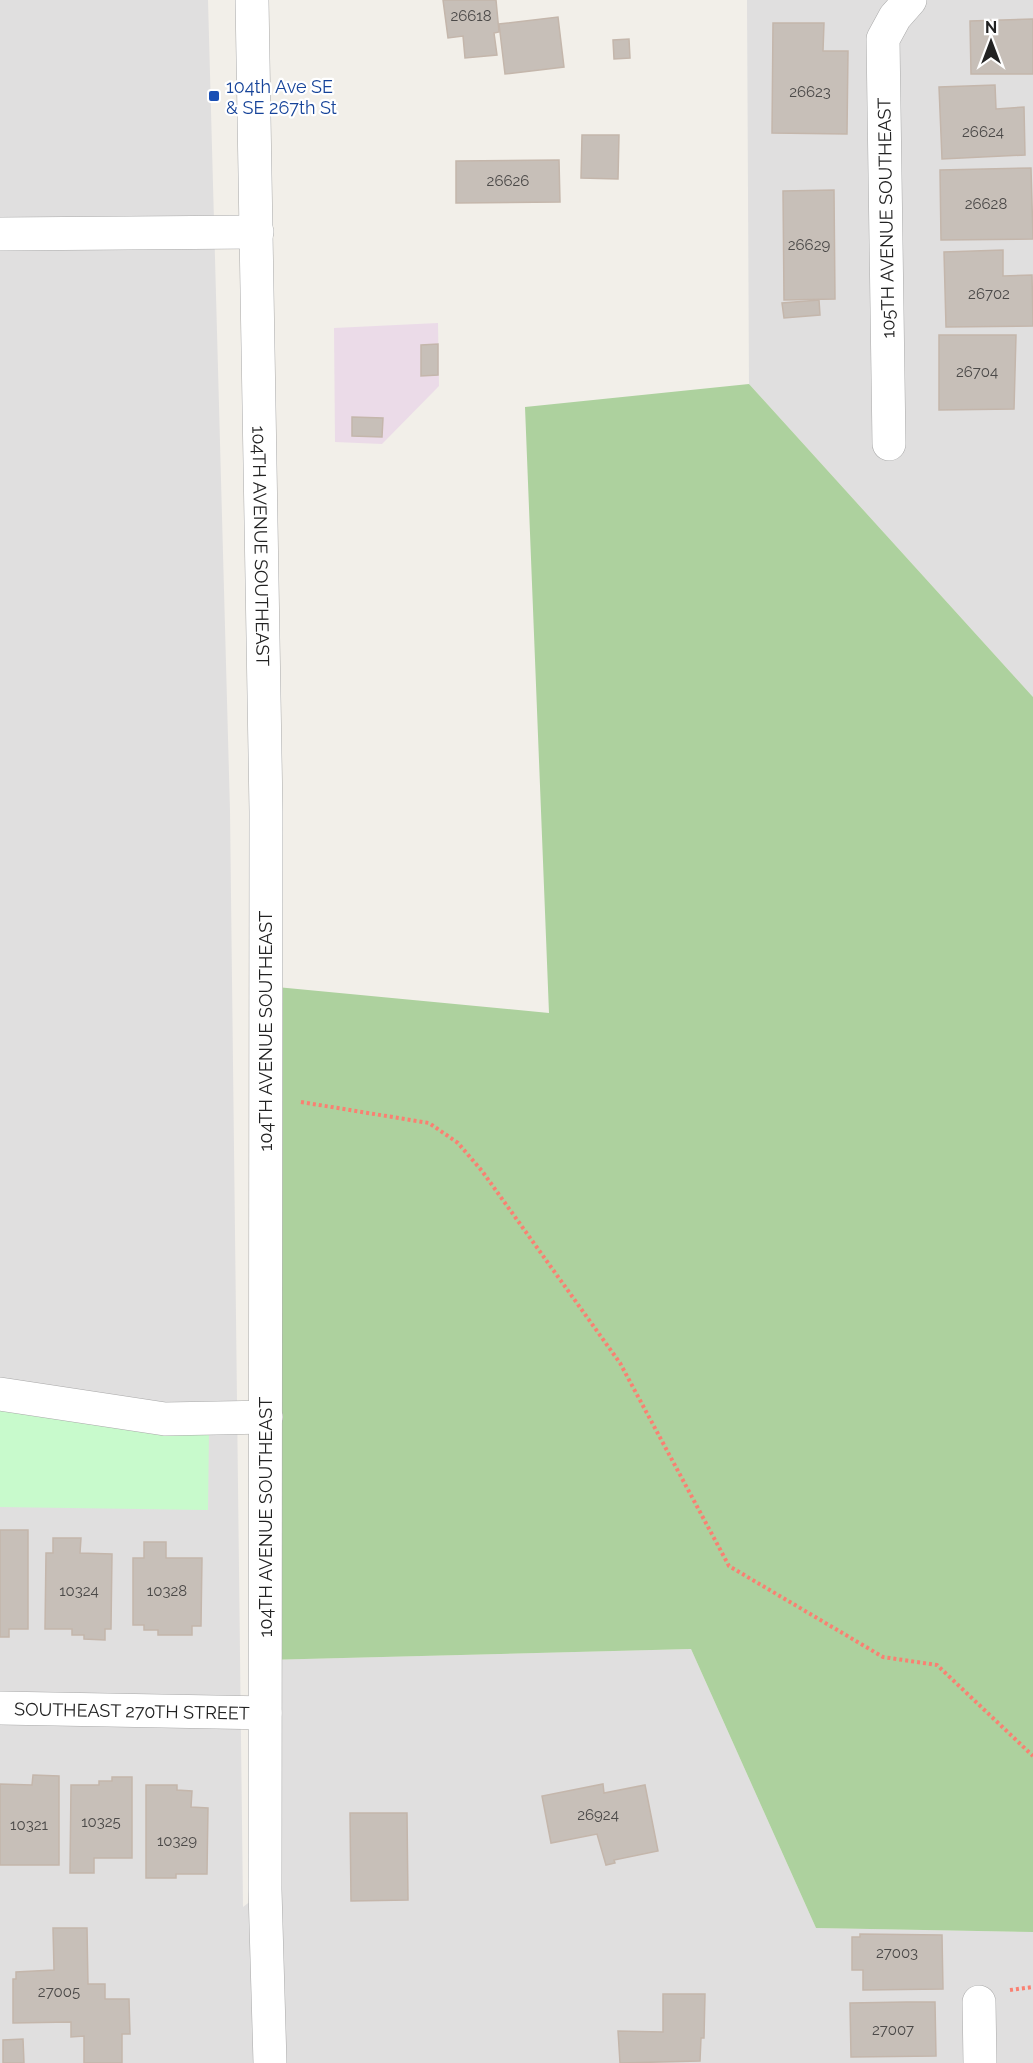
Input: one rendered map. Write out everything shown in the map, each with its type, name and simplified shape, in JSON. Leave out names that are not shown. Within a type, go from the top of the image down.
[{"type":"street","name":"104TH AVENUE SOUTHEAST","points":[[252,0],[266,810],[265,1890],[270,2063]]},
{"type":"street","name":"105TH AVENUE SOUTHEAST","points":[[889,444],[883,39],[895,17],[910,0]]},
{"type":"street","points":[[0,234],[257,232]]},
{"type":"street","points":[[0,1394],[165,1419],[266,1417]]},
{"type":"street","name":"SOUTHEAST 270TH STREET","points":[[0,1708],[265,1713]]},
{"type":"street","points":[[979,2002],[980,2063]]},
{"type":"path","points":[[265,1096],[429,1123],[458,1143],[482,1171],[620,1363],[729,1566],[883,1657],[937,1665],[1033,1756]]},
{"type":"shaded area","points":[[0,0],[208,0],[230,811],[243,1907],[265,1890],[265,1660],[691,1649],[816,1928],[1033,1932],[1033,2063],[0,2063]]},
{"type":"shaded area","points":[[747,0],[1033,0],[1033,697],[749,384]]},
{"type":"shaded area","points":[[438,323],[439,386],[382,444],[335,442],[334,328]]},
{"type":"green space","points":[[749,384],[1033,697],[1033,1932],[816,1928],[691,1649],[265,1660],[266,986],[549,1013],[525,407]]},
{"type":"green space","points":[[0,1407],[209,1432],[208,1510],[0,1507]]},
{"type":"building","points":[[443,0],[496,0],[499,32],[494,33],[497,55],[465,58],[463,36],[448,38]]},
{"type":"building","points":[[558,17],[564,67],[505,74],[499,24]]},
{"type":"building","points":[[1033,19],[1033,74],[971,74],[970,21]]},
{"type":"building","points":[[773,23],[824,23],[823,51],[848,51],[847,134],[772,133]]},
{"type":"building","points":[[629,39],[630,58],[614,59],[613,40]]},
{"type":"building","points":[[995,85],[996,109],[1024,107],[1025,155],[942,159],[939,87]]},
{"type":"building","points":[[582,135],[619,135],[618,179],[581,178]]},
{"type":"building","points":[[559,160],[560,202],[456,203],[456,161]]},
{"type":"building","points":[[1031,168],[1033,239],[941,240],[940,170]]},
{"type":"building","points":[[834,190],[835,299],[784,300],[783,191]]},
{"type":"building","points":[[1003,250],[1003,276],[1032,275],[1033,326],[946,327],[944,252]]},
{"type":"building","points":[[819,300],[820,315],[784,318],[782,303]]},
{"type":"building","points":[[939,335],[1016,335],[1014,409],[939,410]]},
{"type":"building","points":[[438,344],[438,375],[421,376],[421,345]]},
{"type":"building","points":[[352,417],[383,418],[382,437],[352,436]]},
{"type":"building","points":[[0,1530],[28,1530],[28,1629],[9,1629],[9,1637],[0,1637]]},
{"type":"building","points":[[53,1538],[81,1538],[80,1553],[112,1554],[111,1629],[105,1629],[105,1640],[84,1639],[84,1635],[72,1635],[72,1629],[45,1629],[46,1553],[53,1553]]},
{"type":"building","points":[[144,1542],[166,1542],[166,1558],[202,1558],[201,1626],[192,1626],[192,1635],[158,1635],[158,1630],[144,1630],[144,1625],[133,1625],[133,1558],[144,1558]]},
{"type":"building","points":[[33,1775],[59,1776],[59,1865],[0,1865],[0,1784],[32,1785]]},
{"type":"building","points":[[112,1777],[132,1777],[132,1858],[94,1858],[94,1873],[70,1873],[71,1785],[99,1785],[99,1781],[112,1781]]},
{"type":"building","points":[[603,1784],[604,1793],[645,1785],[658,1851],[614,1860],[615,1863],[606,1865],[597,1834],[551,1843],[542,1796]]},
{"type":"building","points":[[146,1785],[177,1785],[177,1790],[192,1791],[191,1807],[208,1808],[207,1874],[176,1874],[176,1878],[146,1878]]},
{"type":"building","points":[[350,1813],[407,1813],[408,1900],[351,1901]]},
{"type":"building","points":[[53,1928],[87,1928],[88,1984],[105,1984],[105,1999],[129,1999],[130,2034],[122,2034],[122,2063],[84,2063],[84,2036],[71,2037],[71,2022],[13,2023],[13,1979],[16,1979],[16,1972],[54,1970]]},
{"type":"building","points":[[860,1934],[942,1935],[943,1989],[863,1990],[863,1970],[852,1970],[852,1937],[860,1937]]},
{"type":"building","points":[[663,1994],[705,1994],[704,2038],[701,2038],[700,2061],[620,2063],[618,2031],[663,2032]]},
{"type":"building","points":[[935,2002],[936,2056],[851,2057],[850,2003]]},
{"type":"building","points":[[23,2039],[24,2063],[3,2063],[3,2040]]},
{"type":"place","name":"104th Ave SE & SE 267th St","points":[[214,96]]}]
